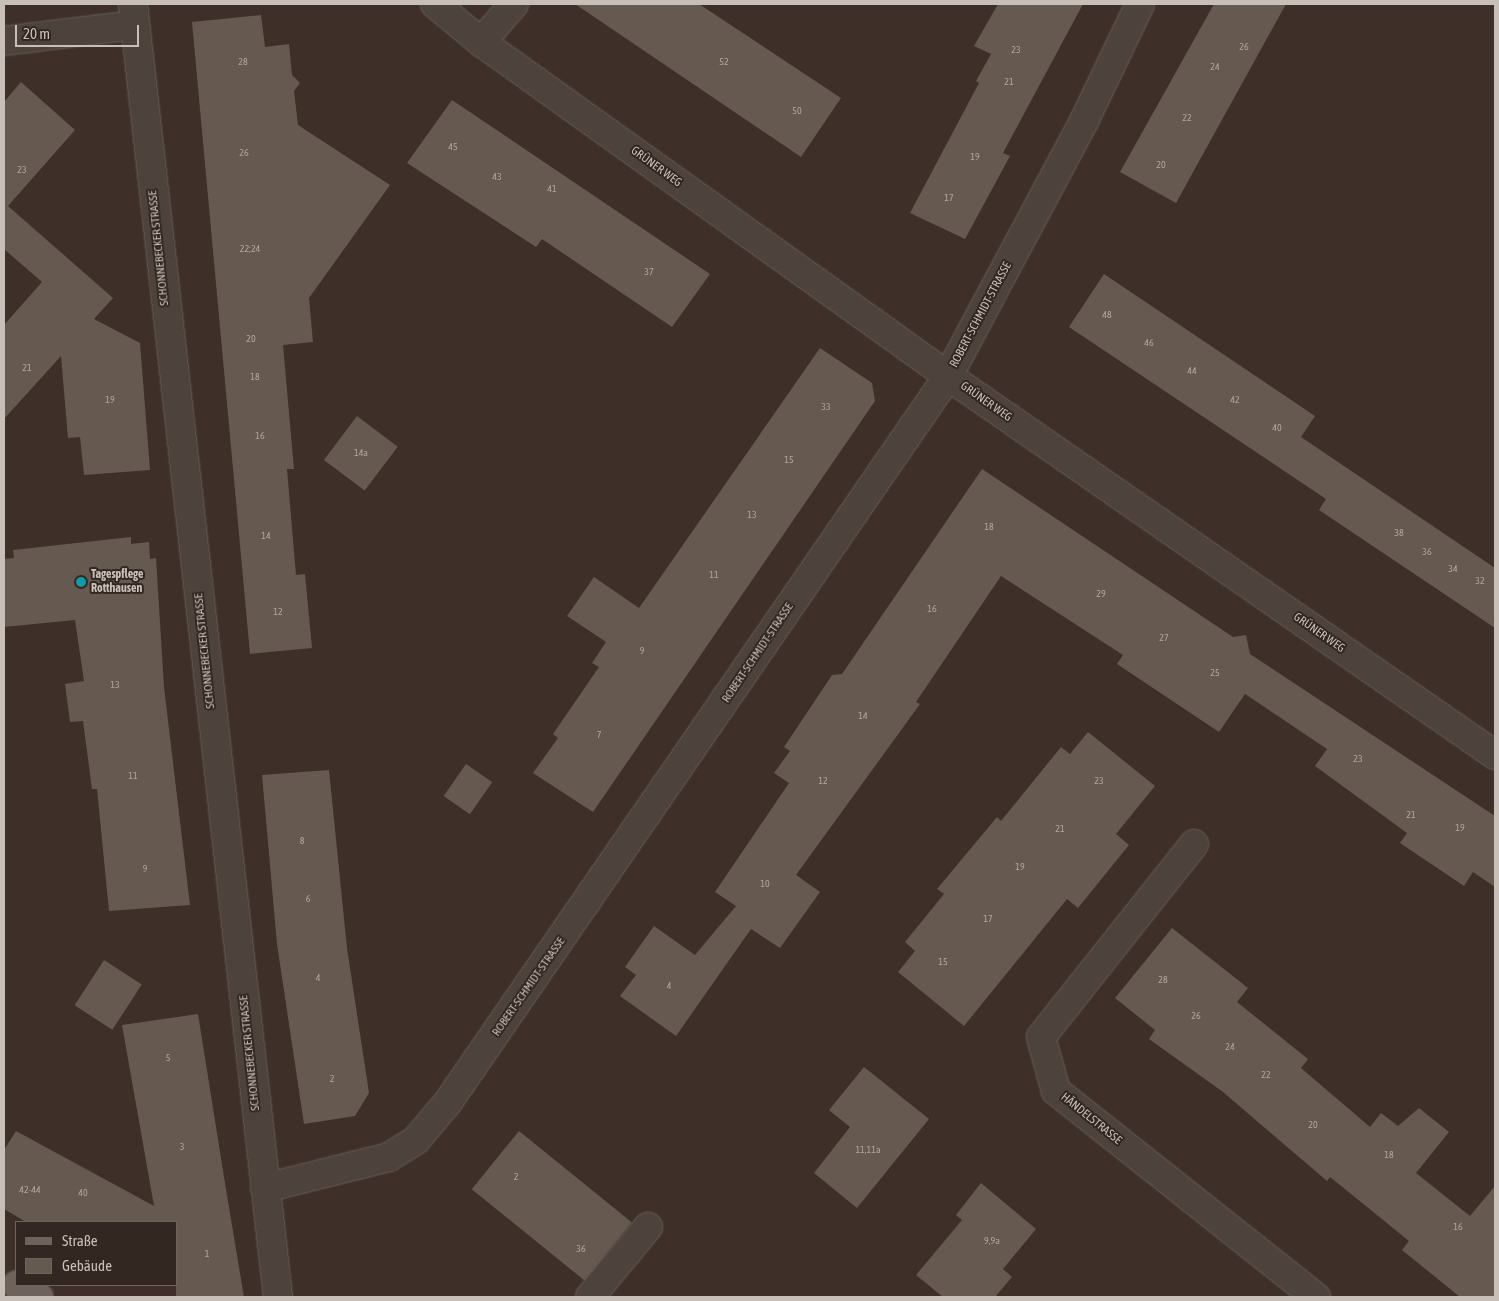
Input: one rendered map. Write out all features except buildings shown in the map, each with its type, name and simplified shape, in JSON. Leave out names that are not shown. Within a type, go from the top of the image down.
[{"type":"main road","points":[[4,1277],[15,1284]]},
{"type":"main road","points":[[19,1286],[39,1297]]},
{"type":"street","name":"GRÜNER WEG","points":[[435,4],[481,42],[948,376],[1495,755]]},
{"type":"street","points":[[481,42],[514,4]]},
{"type":"street","name":"ROBERT-SCHMIDT-STRASSE","points":[[265,1188],[373,1163],[416,1140],[427,1128],[556,949],[948,376],[1085,119],[1140,4]]},
{"type":"street","points":[[4,41],[134,14]]},
{"type":"street","name":"SCHONNEBECKER STRASSE","points":[[134,14],[278,1297]]},
{"type":"street","name":"HÄNDELSTRASSE","points":[[1194,844],[1041,1038],[1056,1091],[1316,1297]]},
{"type":"street","points":[[590,1297],[648,1227]]},
{"type":"place","name":"Tagespflege Rotthausen","points":[[81,582]]}]
